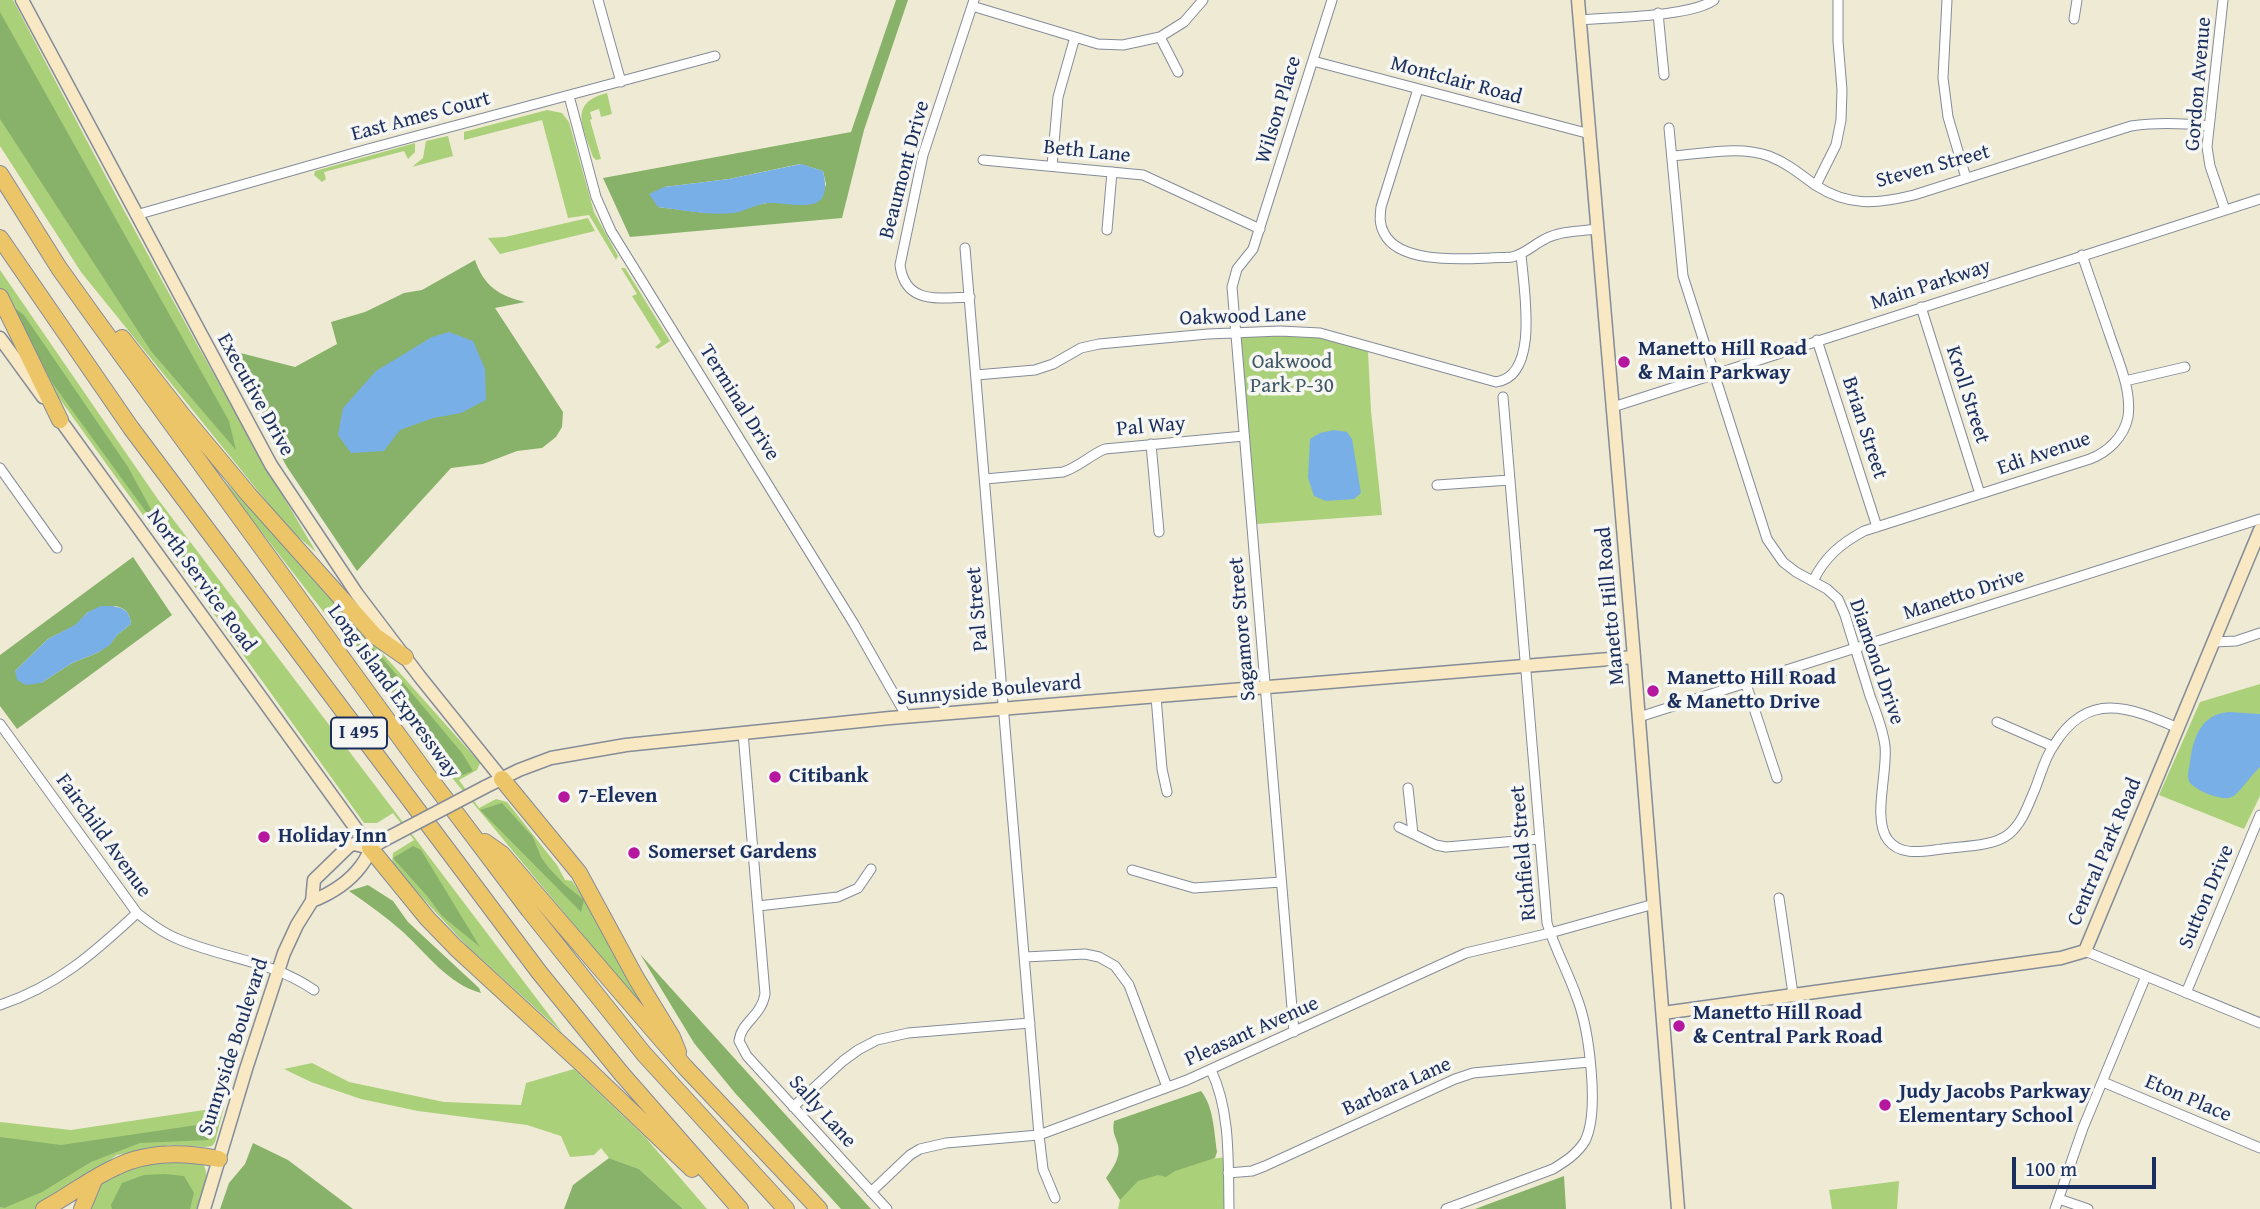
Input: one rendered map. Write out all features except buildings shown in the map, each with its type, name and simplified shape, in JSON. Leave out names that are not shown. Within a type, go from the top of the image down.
[{"type":"highway","name":"Long Island Expressway","points":[[0,174],[59,268],[428,776],[529,910],[644,1054],[786,1209]]},
{"type":"highway","name":"I 495","points":[[0,238],[131,428],[539,972],[621,1073],[740,1209]]},
{"type":"highway","points":[[59,268],[87,292],[183,416],[375,636],[405,657]]},
{"type":"highway","points":[[0,297],[60,419]]},
{"type":"highway","points":[[502,779],[579,873],[636,978],[672,1037],[685,1067]]},
{"type":"highway","points":[[471,833],[502,854],[685,1067],[819,1209]]},
{"type":"highway","points":[[370,848],[427,918],[456,948],[733,1209]]},
{"type":"highway","points":[[44,1209],[115,1167],[156,1155],[176,1154],[219,1159]]},
{"type":"highway","points":[[82,1209],[94,1180]]},
{"type":"main road","name":"Executive Drive","points":[[22,0],[271,465],[331,558],[502,779]]},
{"type":"main road","name":"Manetto Hill Road","points":[[1578,0],[1678,1209]]},
{"type":"main road","name":"North Service Road","points":[[2,341],[370,848]]},
{"type":"main road","name":"Central Park Road","points":[[1663,1013],[2061,958],[2085,951],[2260,530]]},
{"type":"main road","name":"Sunnyside Boulevard","points":[[312,901],[331,894],[362,866],[370,848],[386,839],[502,779],[551,758],[582,751],[908,717],[1634,657]]},
{"type":"main road","name":"Sunnyside Boulevard","points":[[204,1209],[278,970],[296,925],[312,901],[314,880],[349,846],[355,844],[370,848]]},
{"type":"street","points":[[598,0],[621,82]]},
{"type":"street","points":[[973,3],[1098,44],[1123,45],[1160,37],[1184,22],[1203,0]]},
{"type":"street","name":"Wilson Place","points":[[1260,229],[1332,0]]},
{"type":"street","points":[[1580,20],[1696,9],[1714,0]]},
{"type":"street","points":[[1816,185],[1836,145],[1842,120],[1838,0]]},
{"type":"street","points":[[1947,0],[1943,78],[1948,117],[1966,178]]},
{"type":"street","points":[[2074,19],[2077,0]]},
{"type":"street","name":"Gordon Avenue","points":[[2223,0],[2207,147],[2210,166],[2225,210]]},
{"type":"street","name":"Beaumont Drive","points":[[970,297],[936,298],[915,293],[901,277],[900,265],[923,155],[973,3]]},
{"type":"street","points":[[1658,13],[1664,75]]},
{"type":"street","points":[[1052,166],[1058,97],[1075,37]]},
{"type":"street","points":[[1160,37],[1178,72]]},
{"type":"street","name":"East Ames Court","points":[[136,215],[368,149],[715,57]]},
{"type":"street","name":"Montclair Road","points":[[1313,61],[1590,134]]},
{"type":"street","points":[[1418,89],[1381,207],[1380,222],[1385,235],[1405,250],[1437,259],[1509,257],[1521,254],[1546,238],[1598,229]]},
{"type":"street","name":"Terminal Drive","points":[[569,96],[596,197],[611,230],[854,624],[908,717]]},
{"type":"street","name":"Steven Street","points":[[1672,156],[1727,152],[1759,154],[1794,168],[1831,194],[1848,200],[1884,202],[2131,126],[2180,122],[2208,126]]},
{"type":"street","name":"Diamond Drive","points":[[1669,128],[1683,276],[1767,539],[1783,562],[1827,589],[1838,599],[1845,615],[1885,745],[1886,773],[1881,827],[1888,840],[1908,852],[1988,843],[2007,836],[2019,823],[2052,746],[2069,723],[2094,710],[2121,707],[2140,711],[2178,727]]},
{"type":"street","name":"Beth Lane","points":[[983,160],[1143,175],[1260,229]]},
{"type":"street","points":[[1107,230],[1112,172]]},
{"type":"street","name":"Main Parkway","points":[[1613,407],[2260,199]]},
{"type":"street","name":"Sagamore Street","points":[[1260,229],[1253,249],[1237,268],[1233,278],[1232,301],[1294,1032]]},
{"type":"street","name":"Pal Street","points":[[965,248],[1039,1135],[1043,1169],[1055,1198]]},
{"type":"street","name":"Oakwood Lane","points":[[976,375],[1035,370],[1053,364],[1081,348],[1099,344],[1235,333],[1303,331],[1320,333],[1496,382],[1509,378],[1520,363],[1525,342],[1526,314],[1521,254]]},
{"type":"street","name":"Edi Avenue","points":[[1813,581],[1835,549],[1856,535],[2090,459],[2109,449],[2121,435],[2128,419],[2129,407],[2125,381],[2082,255]]},
{"type":"street","name":"Kroll Street","points":[[1921,307],[1980,494]]},
{"type":"street","name":"Brian Street","points":[[1817,340],[1877,527]]},
{"type":"street","points":[[2125,381],[2185,367]]},
{"type":"street","name":"Richfield Street","points":[[1446,1209],[1553,1169],[1569,1159],[1590,1129],[1593,1105],[1587,1033],[1578,998],[1547,923],[1503,397]]},
{"type":"street","name":"Pal Way","points":[[985,479],[1063,472],[1105,449],[1244,436]]},
{"type":"street","points":[[1151,444],[1159,532]]},
{"type":"street","points":[[0,468],[57,548]]},
{"type":"street","points":[[1437,485],[1510,480]]},
{"type":"street","name":"Manetto Drive","points":[[1639,717],[2260,519]]},
{"type":"street","points":[[2214,642],[2236,641],[2260,633]]},
{"type":"street","points":[[1746,684],[1777,778]]},
{"type":"street","points":[[1156,697],[1162,769],[1167,792]]},
{"type":"street","points":[[1997,722],[2052,746]]},
{"type":"street","name":"Fairchild Avenue","points":[[0,724],[137,913],[155,928],[176,939],[254,961],[300,980],[314,990]]},
{"type":"street","points":[[743,733],[758,906],[838,897],[858,888],[871,869]]},
{"type":"street","points":[[1408,788],[1413,834]]},
{"type":"street","name":"Sutton Drive","points":[[2186,993],[2260,815]]},
{"type":"street","points":[[1399,827],[1446,847],[1540,839]]},
{"type":"street","points":[[1132,870],[1194,888],[1281,882]]},
{"type":"street","points":[[1779,898],[1793,994]]},
{"type":"street","name":"Pleasant Avenue","points":[[871,1192],[910,1155],[930,1146],[1039,1135],[1211,1070],[1466,953],[1654,904]]},
{"type":"street","name":"Sally Lane","points":[[758,906],[764,1003],[739,1034],[741,1047],[887,1209]]},
{"type":"street","points":[[0,1005],[30,994],[66,974],[94,953],[137,913]]},
{"type":"street","points":[[2085,951],[2260,1023]]},
{"type":"street","points":[[1025,957],[1085,954],[1099,957],[1115,966],[1129,985],[1167,1087]]},
{"type":"street","points":[[2055,1209],[2083,1129],[2146,976]]},
{"type":"street","points":[[793,1107],[843,1061],[877,1040],[908,1033],[1030,1023]]},
{"type":"street","name":"Barbara Lane","points":[[1228,1174],[1252,1171],[1265,1166],[1473,1073],[1589,1062]]},
{"type":"street","points":[[1211,1070],[1223,1108],[1229,1209]]},
{"type":"street","name":"Eton Place","points":[[2103,1082],[2260,1148]]},
{"type":"street","points":[[2059,1199],[2088,1209]]},
{"type":"green space","points":[[0,0],[13,0],[161,278],[316,552],[288,528],[81,272],[0,146]]},
{"type":"green space","points":[[896,0],[908,0],[864,130],[842,218],[630,237],[603,178],[851,132]],"holes":[[[800,164],[823,171],[826,184],[822,197],[706,213],[658,207],[664,187],[729,179]]]},
{"type":"green space","points":[[0,12],[229,421],[236,450],[151,351],[0,119]]},
{"type":"green space","points":[[607,93],[612,114],[601,117],[599,109],[590,112],[601,159],[596,160],[583,127],[583,110],[595,97]]},
{"type":"green space","points":[[547,110],[562,113],[569,122],[594,212],[618,256],[616,260],[589,215],[568,218],[542,120],[464,140],[464,132]]},
{"type":"green space","points":[[448,136],[453,156],[412,167],[423,158],[426,141]]},
{"type":"green space","points":[[415,143],[415,152],[408,159],[404,151],[324,172],[326,179],[322,182],[314,175],[315,171]]},
{"type":"green space","points":[[588,218],[595,231],[500,254],[488,238],[505,237]]},
{"type":"green space","points":[[475,260],[488,283],[507,297],[525,302],[495,308],[563,412],[562,427],[556,437],[542,448],[517,451],[483,464],[451,468],[357,571],[287,467],[221,348],[295,367],[337,344],[331,322],[365,312],[404,293],[422,290]]},
{"type":"green space","points":[[621,268],[625,268],[670,341],[658,349],[655,347],[661,342],[632,296],[637,294]]},
{"type":"green space","points":[[0,270],[157,498],[562,1032],[468,947],[392,865],[393,853],[414,840],[393,813],[377,823],[364,823],[54,391],[0,291]]},
{"type":"green space","points":[[12,306],[24,315],[128,467],[159,524],[207,577],[221,615],[53,384]]},
{"type":"green space","name":"Oakwood Park P-30","points":[[1319,335],[1368,352],[1382,515],[1257,524],[1239,337]]},
{"type":"green space","points":[[212,468],[301,562],[480,763],[477,770],[459,780],[479,808],[496,799],[507,802],[557,865],[565,880],[572,881],[593,913],[638,997],[636,999],[453,779]]},
{"type":"green space","points":[[133,557],[172,615],[17,729],[0,706],[0,655]],"holes":[[[116,606],[125,610],[131,624],[97,653],[72,663],[41,683],[15,671],[48,639],[76,625],[88,612]]]},
{"type":"green space","points":[[345,626],[349,626],[379,654],[462,753],[473,771],[455,778],[380,681]]},
{"type":"green space","points":[[2260,684],[2260,796],[2244,829],[2159,795],[2200,702]]},
{"type":"green space","points":[[502,803],[533,837],[548,867],[584,900],[581,912],[480,810]]},
{"type":"green space","points":[[413,846],[421,850],[480,947],[442,916],[393,858]]},
{"type":"green space","points":[[368,885],[393,901],[408,922],[479,988],[481,993],[448,976],[397,926],[349,891]]},
{"type":"green space","points":[[640,954],[871,1209],[841,1209],[735,1093],[694,1043]]},
{"type":"green space","points":[[312,1063],[349,1082],[444,1102],[521,1105],[526,1083],[574,1069],[645,1137],[707,1209],[683,1209],[639,1169],[609,1158],[601,1148],[594,1155],[570,1157],[561,1136],[527,1125],[418,1111],[361,1099],[311,1082],[284,1069]]},
{"type":"green space","points":[[1201,1091],[1213,1120],[1217,1152],[1215,1158],[1175,1171],[1166,1177],[1158,1175],[1138,1181],[1120,1200],[1106,1178],[1118,1154],[1114,1121]]},
{"type":"green space","points":[[224,1107],[212,1146],[170,1145],[117,1155],[44,1206],[35,1209],[0,1209],[4,1208],[0,1198],[0,1122],[71,1130]]},
{"type":"green space","points":[[208,1113],[214,1122],[208,1140],[140,1143],[91,1162],[42,1192],[4,1208],[0,1207],[0,1137],[61,1145],[197,1125]]},
{"type":"green space","points":[[253,1143],[288,1160],[353,1209],[220,1209],[229,1183],[245,1164]]},
{"type":"green space","points":[[1227,1157],[1228,1209],[1118,1209],[1120,1200],[1117,1170]]},
{"type":"green space","points":[[609,1158],[639,1169],[683,1209],[564,1209],[573,1185]]},
{"type":"green space","points":[[160,1160],[202,1163],[206,1179],[197,1209],[85,1209],[90,1197],[106,1180],[125,1170]]},
{"type":"green space","points":[[144,1175],[184,1176],[194,1193],[190,1209],[112,1209],[111,1205],[122,1183]]},
{"type":"green space","points":[[1564,1176],[1566,1209],[1475,1209]]},
{"type":"green space","points":[[1899,1181],[1897,1209],[1832,1209],[1829,1190]]},
{"type":"water","points":[[801,164],[823,171],[824,195],[818,202],[798,205],[766,203],[725,214],[658,207],[649,194],[664,187],[729,179]]},
{"type":"water","points":[[449,332],[473,341],[485,369],[486,400],[461,413],[433,418],[400,430],[384,451],[351,453],[338,435],[343,408],[376,371],[432,337]]},
{"type":"water","points":[[1334,430],[1347,432],[1352,439],[1361,493],[1354,499],[1326,501],[1314,496],[1308,478],[1310,439],[1320,433]]},
{"type":"water","points":[[101,606],[121,608],[130,618],[131,624],[117,635],[110,645],[72,663],[41,683],[26,685],[17,680],[15,671],[48,639],[75,625],[88,612]]},
{"type":"water","points":[[2229,712],[2260,714],[2260,767],[2235,795],[2225,798],[2198,789],[2190,783],[2188,776],[2193,744],[2200,729],[2212,717]]},
{"type":"place","name":"Manetto Hill Road & Main Parkway","points":[[1624,362]]},
{"type":"place","name":"Manetto Hill Road & Manetto Drive","points":[[1653,691]]},
{"type":"place","name":"Citibank","points":[[775,777]]},
{"type":"place","name":"7-Eleven","points":[[564,797]]},
{"type":"place","name":"Holiday Inn","points":[[264,837]]},
{"type":"place","name":"Somerset Gardens","points":[[634,853]]},
{"type":"place","name":"Manetto Hill Road & Central Park Road","points":[[1679,1026]]},
{"type":"place","name":"Judy Jacobs Parkway Elementary School","points":[[1885,1105]]}]
